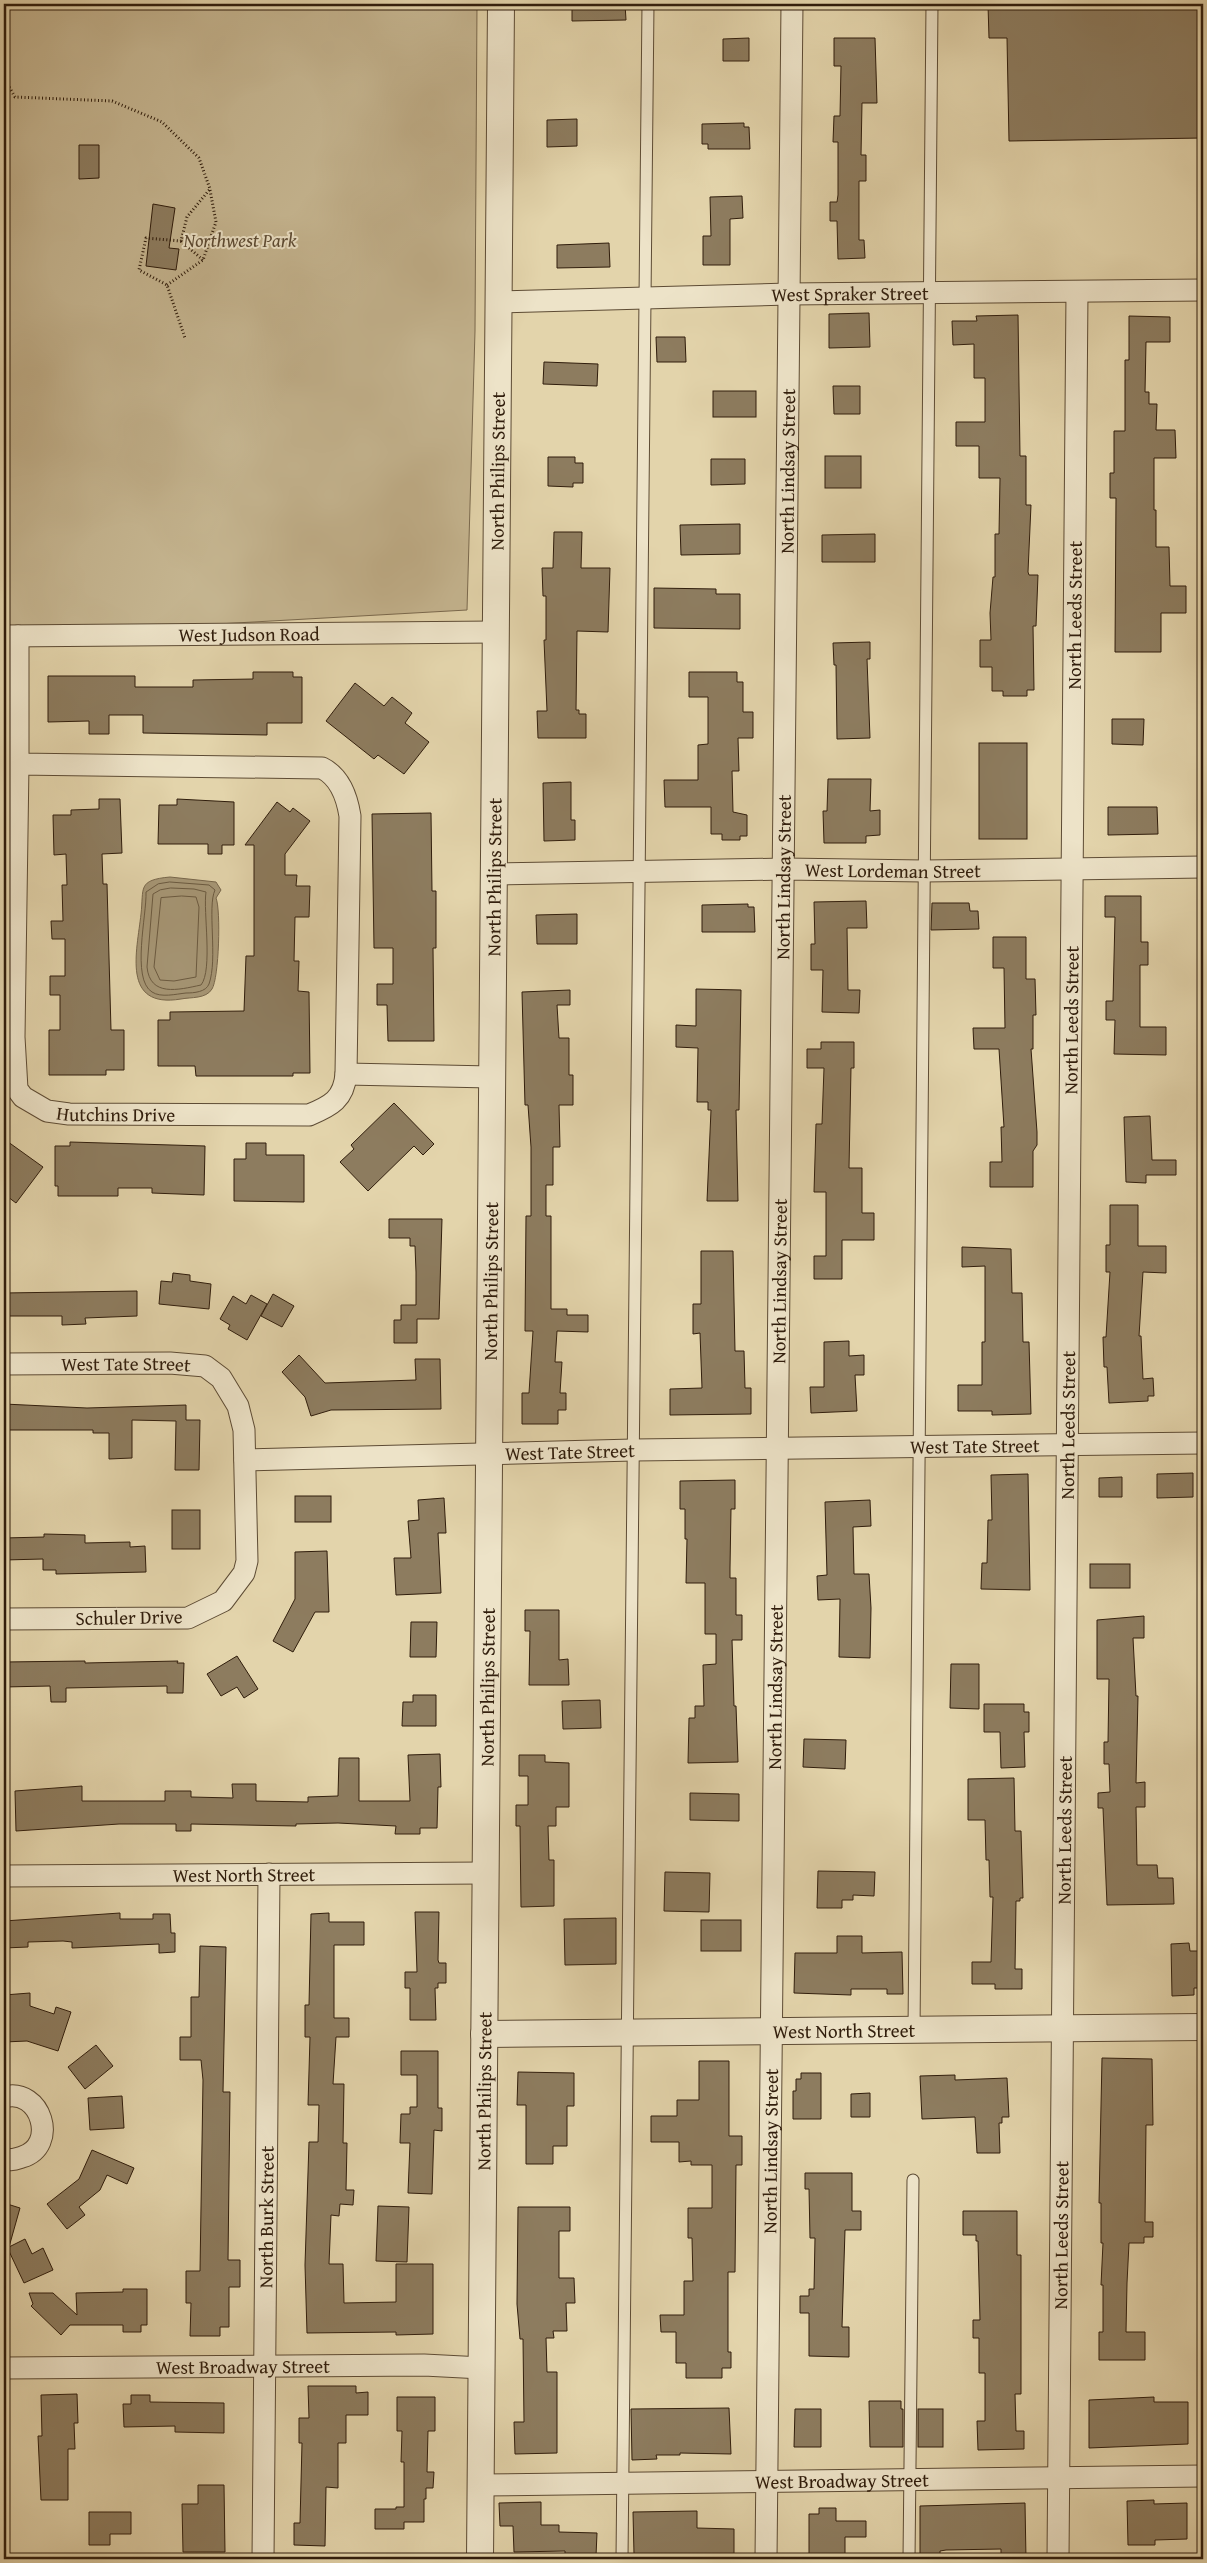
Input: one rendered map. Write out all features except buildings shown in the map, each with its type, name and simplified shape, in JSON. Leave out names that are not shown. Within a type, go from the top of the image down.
[{"type":"street","name":"North Philips Street","points":[[480,2559],[501,4]]},
{"type":"street","name":"North Lindsay Street","points":[[766,2559],[792,4]]},
{"type":"street","name":"West Spraker Street","points":[[498,302],[789,294],[1203,290]]},
{"type":"street","name":"North Leeds Street","points":[[1058,2559],[1077,292]]},
{"type":"street","name":"West Judson Road","points":[[11,636],[495,632]]},
{"type":"street","name":"Hutchins Drive","points":[[11,636],[18,764],[14,1037],[17,1089],[23,1097],[47,1111],[69,1114],[309,1115],[328,1107],[345,1087],[346,1074],[350,816],[348,800],[332,773],[322,768],[18,764]]},
{"type":"street","name":"West Lordeman Street","points":[[493,874],[639,873],[784,869],[924,871],[1203,867]]},
{"type":"street","points":[[346,1074],[491,1077]]},
{"type":"street","name":"West Tate Street","points":[[4,1364],[170,1363],[205,1366],[221,1378],[238,1406],[244,1430],[246,1460],[633,1450],[1203,1443]]},
{"type":"street","name":"Schuler Drive","points":[[4,1619],[188,1618],[223,1600],[244,1573],[247,1561],[246,1460]]},
{"type":"street","name":"West North Street","points":[[4,1876],[485,1873]]},
{"type":"street","name":"North Burk Street","points":[[263,2559],[268,1874]]},
{"type":"street","name":"West North Street","points":[[484,2034],[1203,2027]]},
{"type":"street","points":[[4,2097],[12,2095],[31,2102],[43,2119],[42,2139],[30,2155],[10,2161],[4,2159]]},
{"type":"street","name":"West Broadway Street","points":[[4,2368],[424,2365],[482,2368]]},
{"type":"street","name":"West Broadway Street","points":[[481,2486],[1203,2476]]},
{"type":"lane","points":[[622,2559],[648,4]]},
{"type":"lane","points":[[914,2031],[932,4]]},
{"type":"lane","points":[[909,2559],[913,2180]]},
{"type":"path","points":[[4,78],[15,97],[112,101],[162,122],[199,158],[210,189],[216,222],[203,260],[167,284]]},
{"type":"path","points":[[181,241],[186,217],[210,189]]},
{"type":"path","points":[[185,338],[167,284],[139,270],[146,238],[181,241],[203,260]]},
{"type":"green space","name":"Northwest Park","points":[[4,4],[477,4],[475,331],[467,610],[4,636]]},
{"type":"water","points":[[170,877],[216,882],[221,890],[216,898],[219,929],[218,959],[214,982],[209,992],[198,997],[162,1000],[149,995],[141,986],[137,974],[137,944],[144,887],[152,880]]}]
